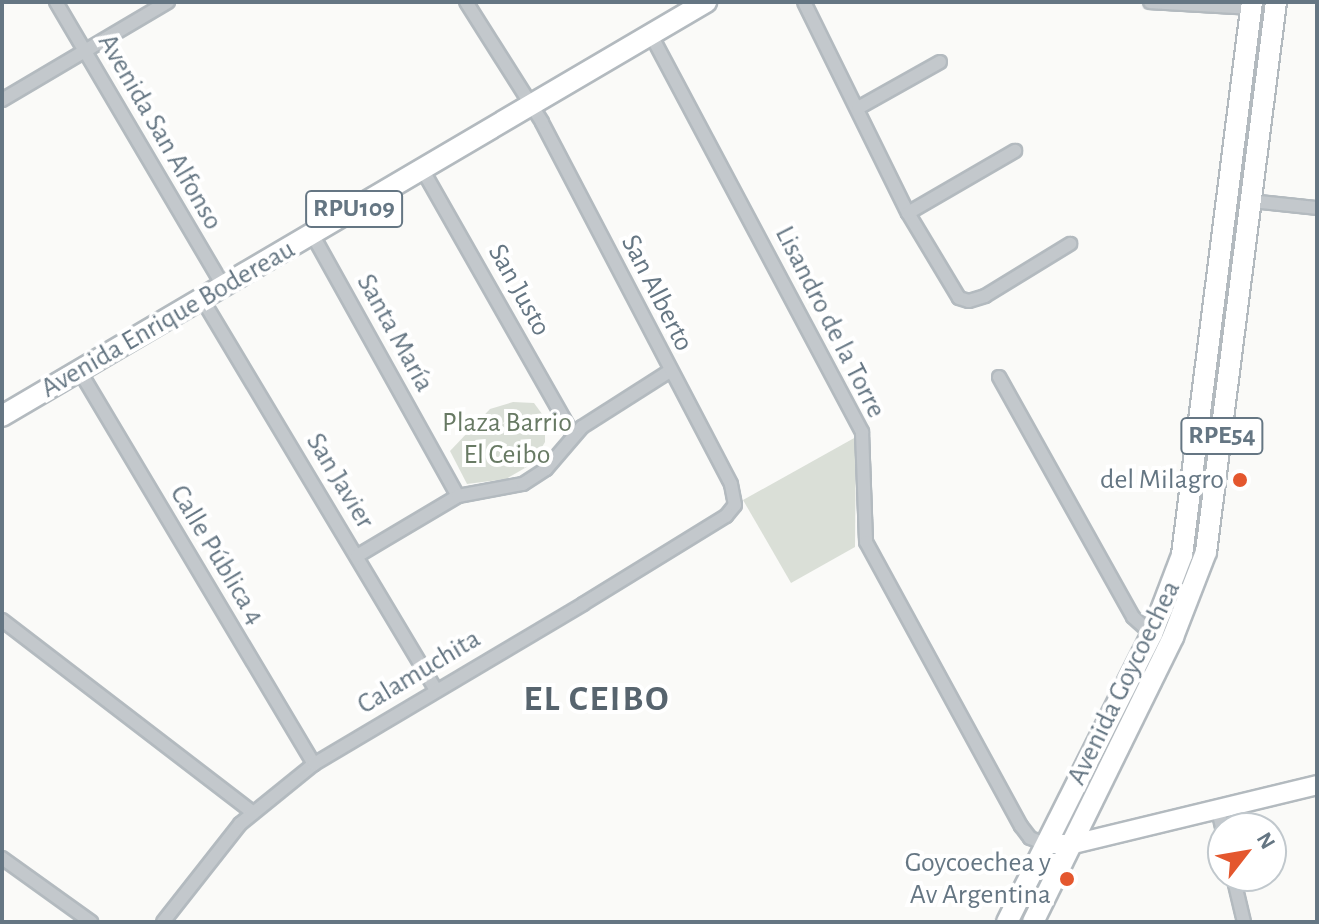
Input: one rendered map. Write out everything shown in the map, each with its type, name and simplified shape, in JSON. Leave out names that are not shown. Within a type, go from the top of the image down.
[{"type":"main road","name":"Avenida Enrique Bodereau","points":[[2,416],[706,2]]},
{"type":"main road","name":"Avenida Goycoechea","points":[[1033,922],[1186,611],[1206,552],[1276,2]]},
{"type":"main road","name":"Avenida Goycoechea","points":[[1007,922],[1152,634],[1175,580],[1189,522],[1251,5]]},
{"type":"main road","points":[[1046,844],[1074,844],[1317,785]]},
{"type":"street","name":"Avenida San Alfonso","points":[[56,2],[223,286]]},
{"type":"street","points":[[2,100],[168,2]]},
{"type":"street","name":"San Alberto","points":[[466,2],[529,106],[731,484],[735,505]]},
{"type":"street","points":[[804,2],[908,213],[959,298],[969,301],[1070,244]]},
{"type":"street","points":[[1150,2],[1251,5]]},
{"type":"street","name":"Lisandro de la Torre","points":[[651,35],[862,432],[866,542],[1021,826],[1030,838],[1046,844]]},
{"type":"street","points":[[858,108],[940,62]]},
{"type":"street","points":[[908,213],[1015,151]]},
{"type":"street","name":"San Justo","points":[[422,169],[573,435]]},
{"type":"street","points":[[1251,201],[1317,208]]},
{"type":"street","name":"Santa María","points":[[312,234],[458,496]]},
{"type":"street","name":"San Javier","points":[[202,299],[435,689]]},
{"type":"street","name":"Calle Pública 4","points":[[79,370],[314,764]]},
{"type":"street","points":[[357,556],[458,496],[523,484],[546,469],[573,435],[670,371]]},
{"type":"street","points":[[999,377],[1133,617],[1152,634]]},
{"type":"street","name":"Calamuchita","points":[[163,922],[252,812],[314,764],[435,689],[583,604],[726,516],[735,505]]},
{"type":"street","points":[[2,620],[252,812]]},
{"type":"street","points":[[2,858],[91,922]]},
{"type":"street","points":[[1237,892],[1244,922]]},
{"type":"green space","name":"Plaza Barrio El Ceibo","points":[[513,402],[534,403],[545,418],[545,442],[532,464],[506,479],[467,484],[450,451],[490,409]]},
{"type":"green space","points":[[856,437],[855,547],[791,583],[743,500]]},
{"type":"place","name":"del Milagro","points":[[1240,480]]},
{"type":"place","name":"Goycoechea y Av Argentina","points":[[1067,879]]},
{"type":"district","name":"EL CEIBO","points":[[597,700]]}]
